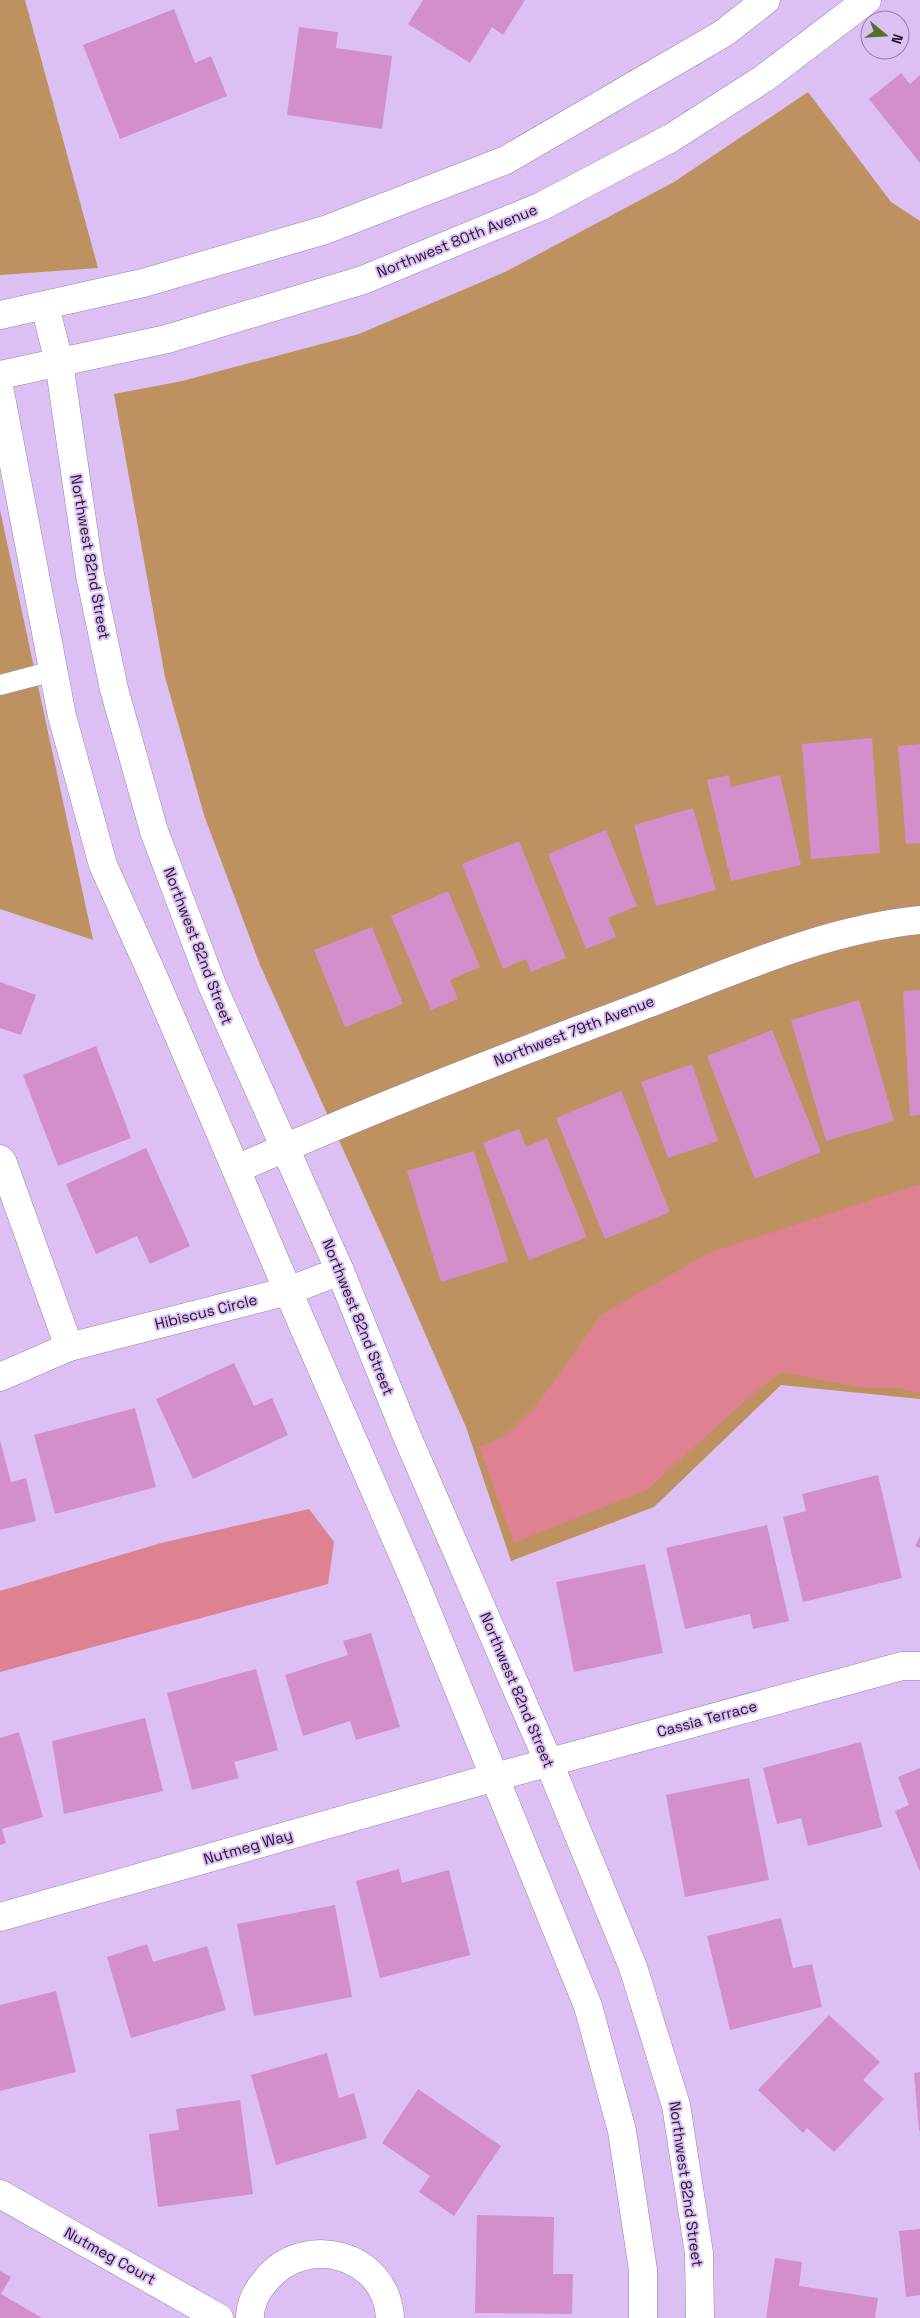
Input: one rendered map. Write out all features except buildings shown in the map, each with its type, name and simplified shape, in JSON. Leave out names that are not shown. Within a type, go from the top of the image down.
[{"type":"street","points":[[0,315],[143,283],[325,230],[506,160],[724,33],[766,0]]},
{"type":"street","name":"Northwest 80th Avenue","points":[[0,375],[167,339],[363,280],[542,206],[671,138],[763,79],[868,0]]},
{"type":"street","name":"Northwest 82nd Street","points":[[45,306],[58,362],[94,594],[114,689],[154,831],[212,985],[260,1094],[286,1146],[340,1271],[406,1434],[549,1763],[633,1967],[676,2105],[700,2253],[700,2318]]},
{"type":"street","points":[[0,392],[62,716],[103,865],[237,1169],[414,1580],[588,2006],[622,2131],[643,2270],[643,2318]]},
{"type":"street","name":"Northwest 79th Avenue","points":[[237,1169],[286,1146],[494,1061],[792,949],[857,930],[920,920]]},
{"type":"street","points":[[0,1159],[69,1347]]},
{"type":"street","name":"Hibiscus Circle","points":[[0,1377],[69,1347],[288,1291],[340,1271]]},
{"type":"street","name":"Cassia Terrace","points":[[495,1777],[902,1666],[920,1666]]},
{"type":"street","name":"Nutmeg Way","points":[[0,1916],[495,1777]]},
{"type":"street","name":"Nutmeg Court","points":[[0,2194],[219,2318]]},
{"type":"street","points":[[250,2318],[250,2311],[259,2288],[274,2269],[296,2257],[319,2252],[343,2256],[364,2268],[380,2286],[390,2308],[390,2318]]},
{"type":"lane","points":[[0,685],[53,671]]},
{"type":"shaded area","points":[[0,0],[25,0],[98,268],[0,275]]},
{"type":"shaded area","points":[[808,92],[891,202],[920,221],[920,1399],[781,1385],[654,1507],[511,1561],[466,1427],[260,965],[204,815],[165,677],[114,394],[182,381],[359,334],[505,272],[674,182]]},
{"type":"shaded area","points":[[0,510],[93,940],[0,909]]},
{"type":"shaded area","points":[[920,1184],[920,1393],[897,1388],[863,1388],[781,1372],[746,1400],[647,1490],[514,1543],[479,1447],[505,1436],[539,1402],[601,1315],[708,1253]]},
{"type":"shaded area","points":[[309,1509],[334,1542],[328,1584],[0,1672],[0,1591],[161,1543]]}]
